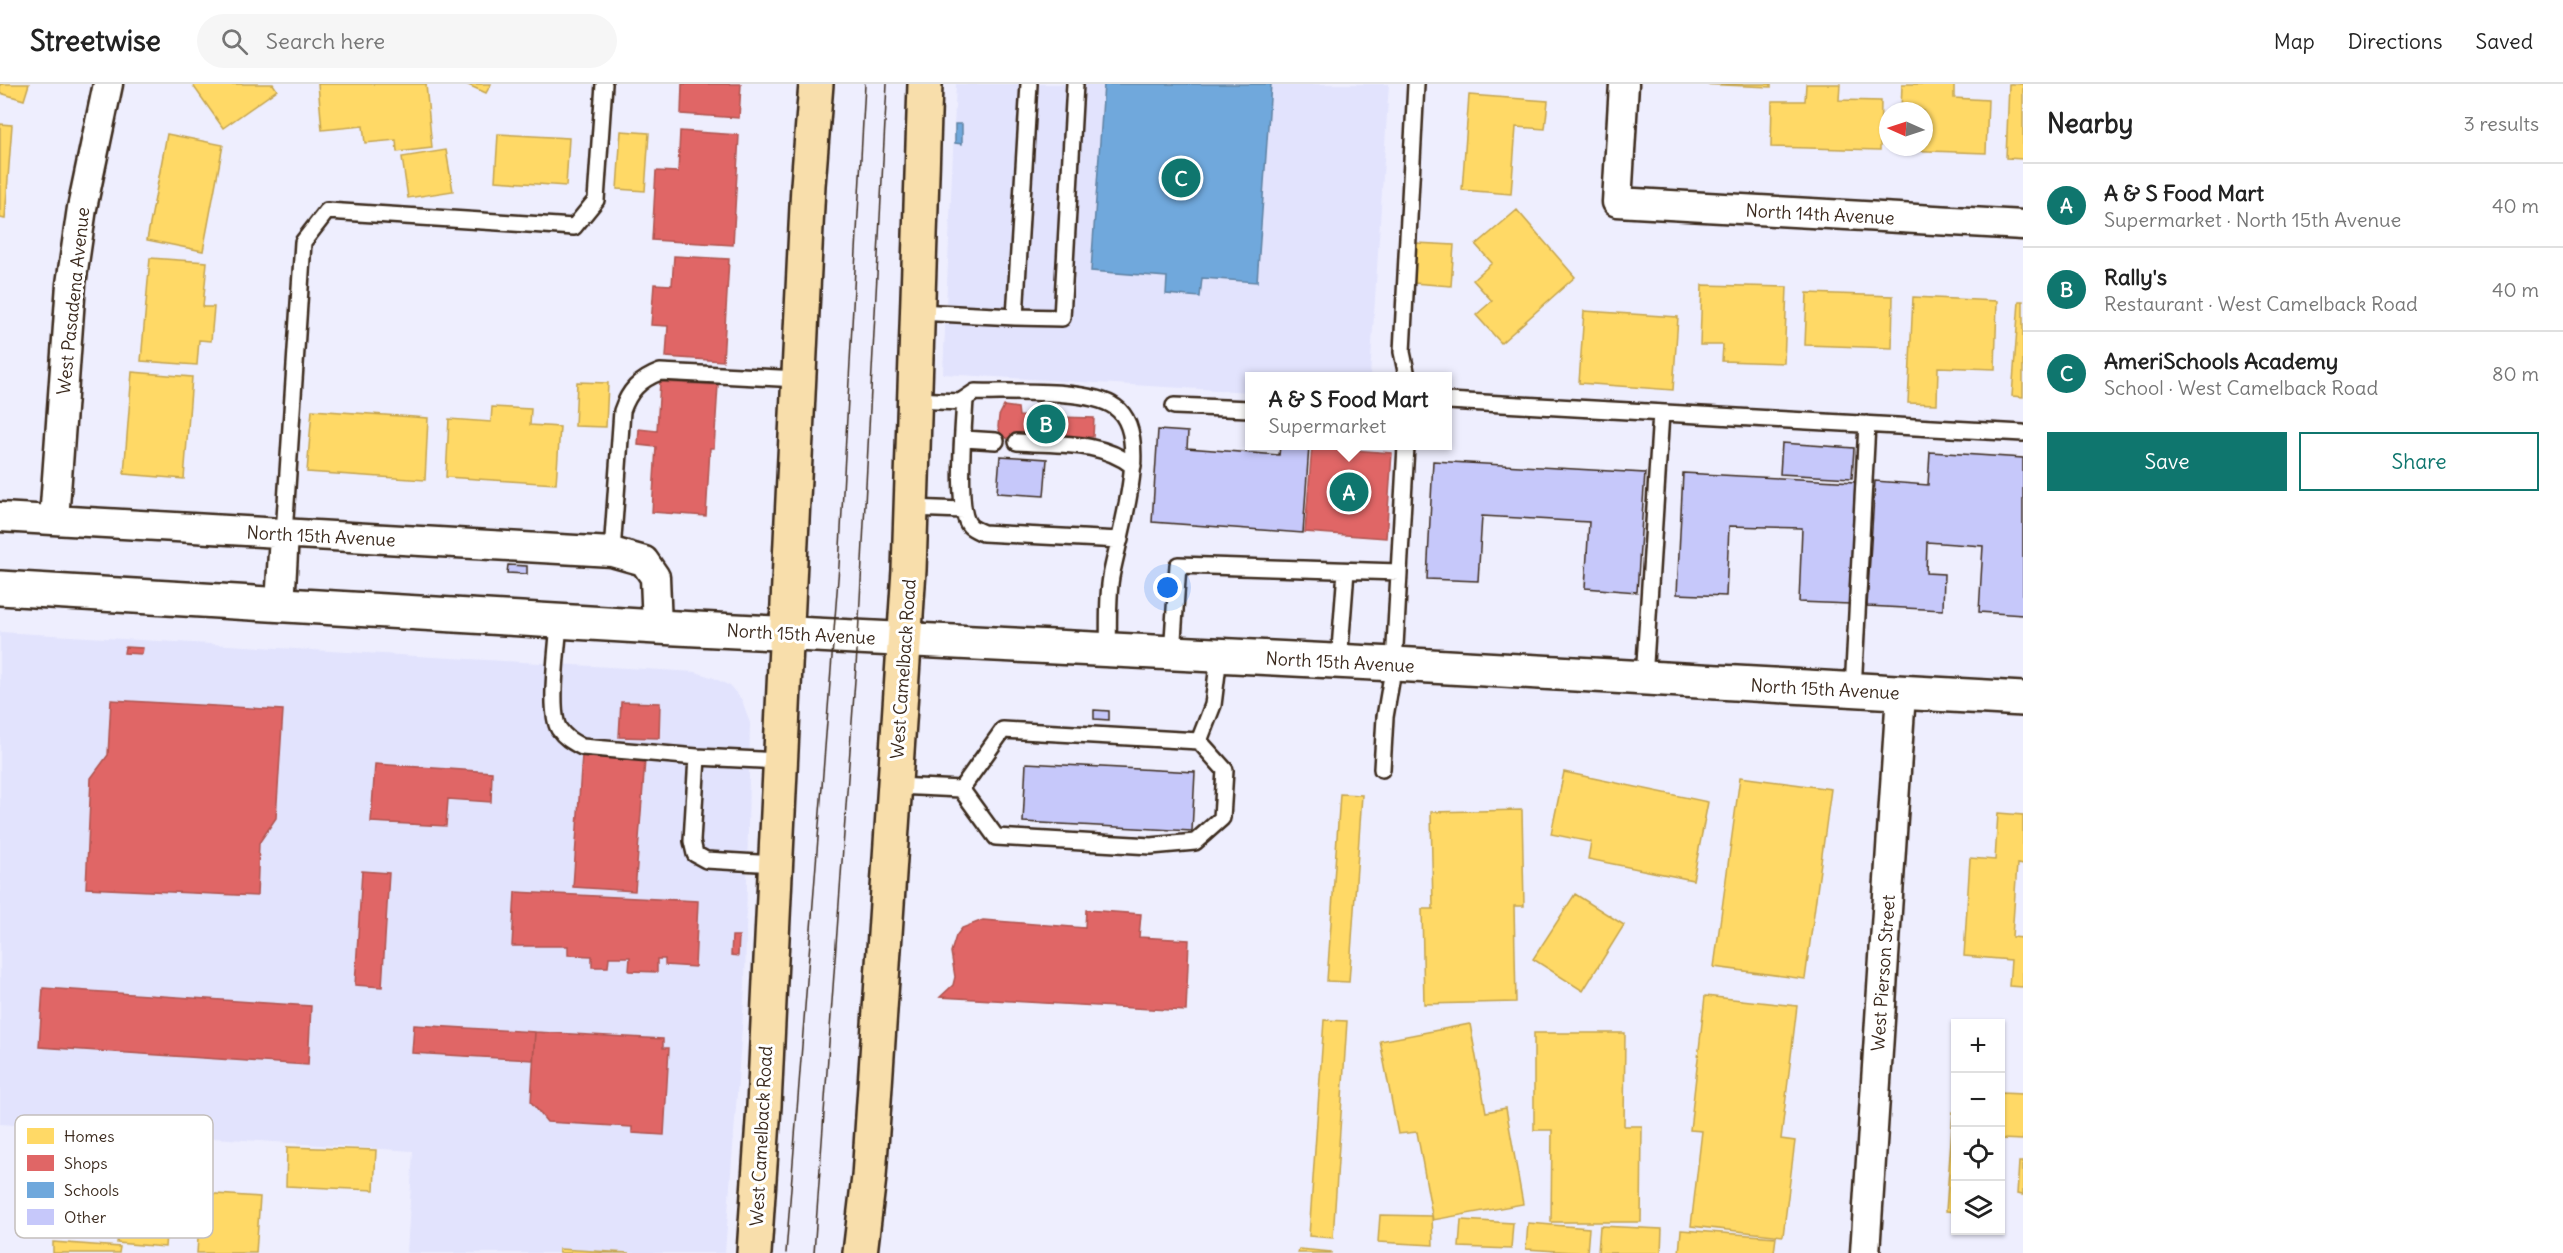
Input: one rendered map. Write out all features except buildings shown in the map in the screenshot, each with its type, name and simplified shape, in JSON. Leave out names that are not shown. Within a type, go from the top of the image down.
[{"type":"main road","name":"West Camelback Road","points":[[754,1253],[764,1095],[798,379],[816,84]]},
{"type":"main road","name":"West Camelback Road","points":[[860,1253],[869,1177],[905,640],[925,84]]},
{"type":"street","name":"West Pasadena Avenue","points":[[54,520],[71,284],[82,208],[108,84]]},
{"type":"street","name":"North 14th Avenue","points":[[1624,84],[1617,202],[2023,225]]},
{"type":"street","name":"North 15th Avenue","points":[[0,517],[612,552],[644,561],[655,577],[657,627]]},
{"type":"street","points":[[280,606],[284,534]]},
{"type":"street","name":"North 15th Avenue","points":[[0,588],[657,627],[1394,664],[2023,699]]},
{"type":"street","name":"West Pierson Street","points":[[1865,1253],[1901,693]]},
{"type":"lane","points":[[284,534],[303,242],[327,211],[574,227],[596,200],[604,84]]},
{"type":"lane","points":[[1015,317],[1029,84]]},
{"type":"lane","points":[[918,312],[1062,318],[1075,84]]},
{"type":"lane","points":[[1406,372],[1402,352],[1416,84]]},
{"type":"lane","points":[[612,552],[622,411],[627,396],[637,384],[645,377],[660,372],[798,379]]},
{"type":"lane","points":[[915,400],[960,402],[975,392],[1094,398],[1115,407],[1128,422],[1134,440],[1133,466],[1120,540],[1110,579],[1108,651]]},
{"type":"lane","points":[[965,399],[961,488],[963,510],[969,525],[983,533],[1120,540]]},
{"type":"lane","points":[[1452,401],[2023,433]]},
{"type":"lane","points":[[1174,406],[1245,409]]},
{"type":"lane","points":[[1644,679],[1660,413]]},
{"type":"lane","points":[[1853,690],[1867,424]]},
{"type":"lane","points":[[964,439],[996,441]]},
{"type":"lane","points":[[1017,442],[1098,448],[1121,457],[1133,466]]},
{"type":"lane","points":[[1382,769],[1385,717],[1394,664],[1406,450]]},
{"type":"lane","points":[[911,508],[963,510]]},
{"type":"lane","points":[[1172,654],[1178,565],[1399,572]]},
{"type":"lane","points":[[1339,662],[1346,571]]},
{"type":"lane","points":[[559,621],[554,713],[559,729],[569,740],[582,747],[697,757],[779,761]]},
{"type":"lane","points":[[1199,741],[1214,705],[1219,656]]},
{"type":"lane","points":[[1003,730],[1199,741],[1225,770],[1222,818],[1195,842],[1151,846],[996,837],[961,789],[1003,730]]},
{"type":"lane","points":[[697,757],[692,841],[695,854],[706,860],[774,864]]},
{"type":"lane","points":[[896,786],[961,789]]},
{"type":"shaded area","points":[[956,84],[1389,84],[1370,372],[1245,372],[1245,392],[943,374]]},
{"type":"shaded area","points":[[0,632],[696,672],[730,686],[742,700],[750,723],[745,987],[725,1253],[407,1253],[413,1151],[213,1138],[213,1115],[15,1115],[15,1125],[0,1124]]},
{"type":"tram line","points":[[786,1253],[839,566],[865,84]]},
{"type":"tram line","points":[[814,1253],[858,638],[887,84]]},
{"type":"place","name":"AmeriSchools Academy","points":[[1181,178]]},
{"type":"place","name":"Rally's","points":[[1046,424]]},
{"type":"place","name":"A & S Food Mart","points":[[1349,492]]}]
